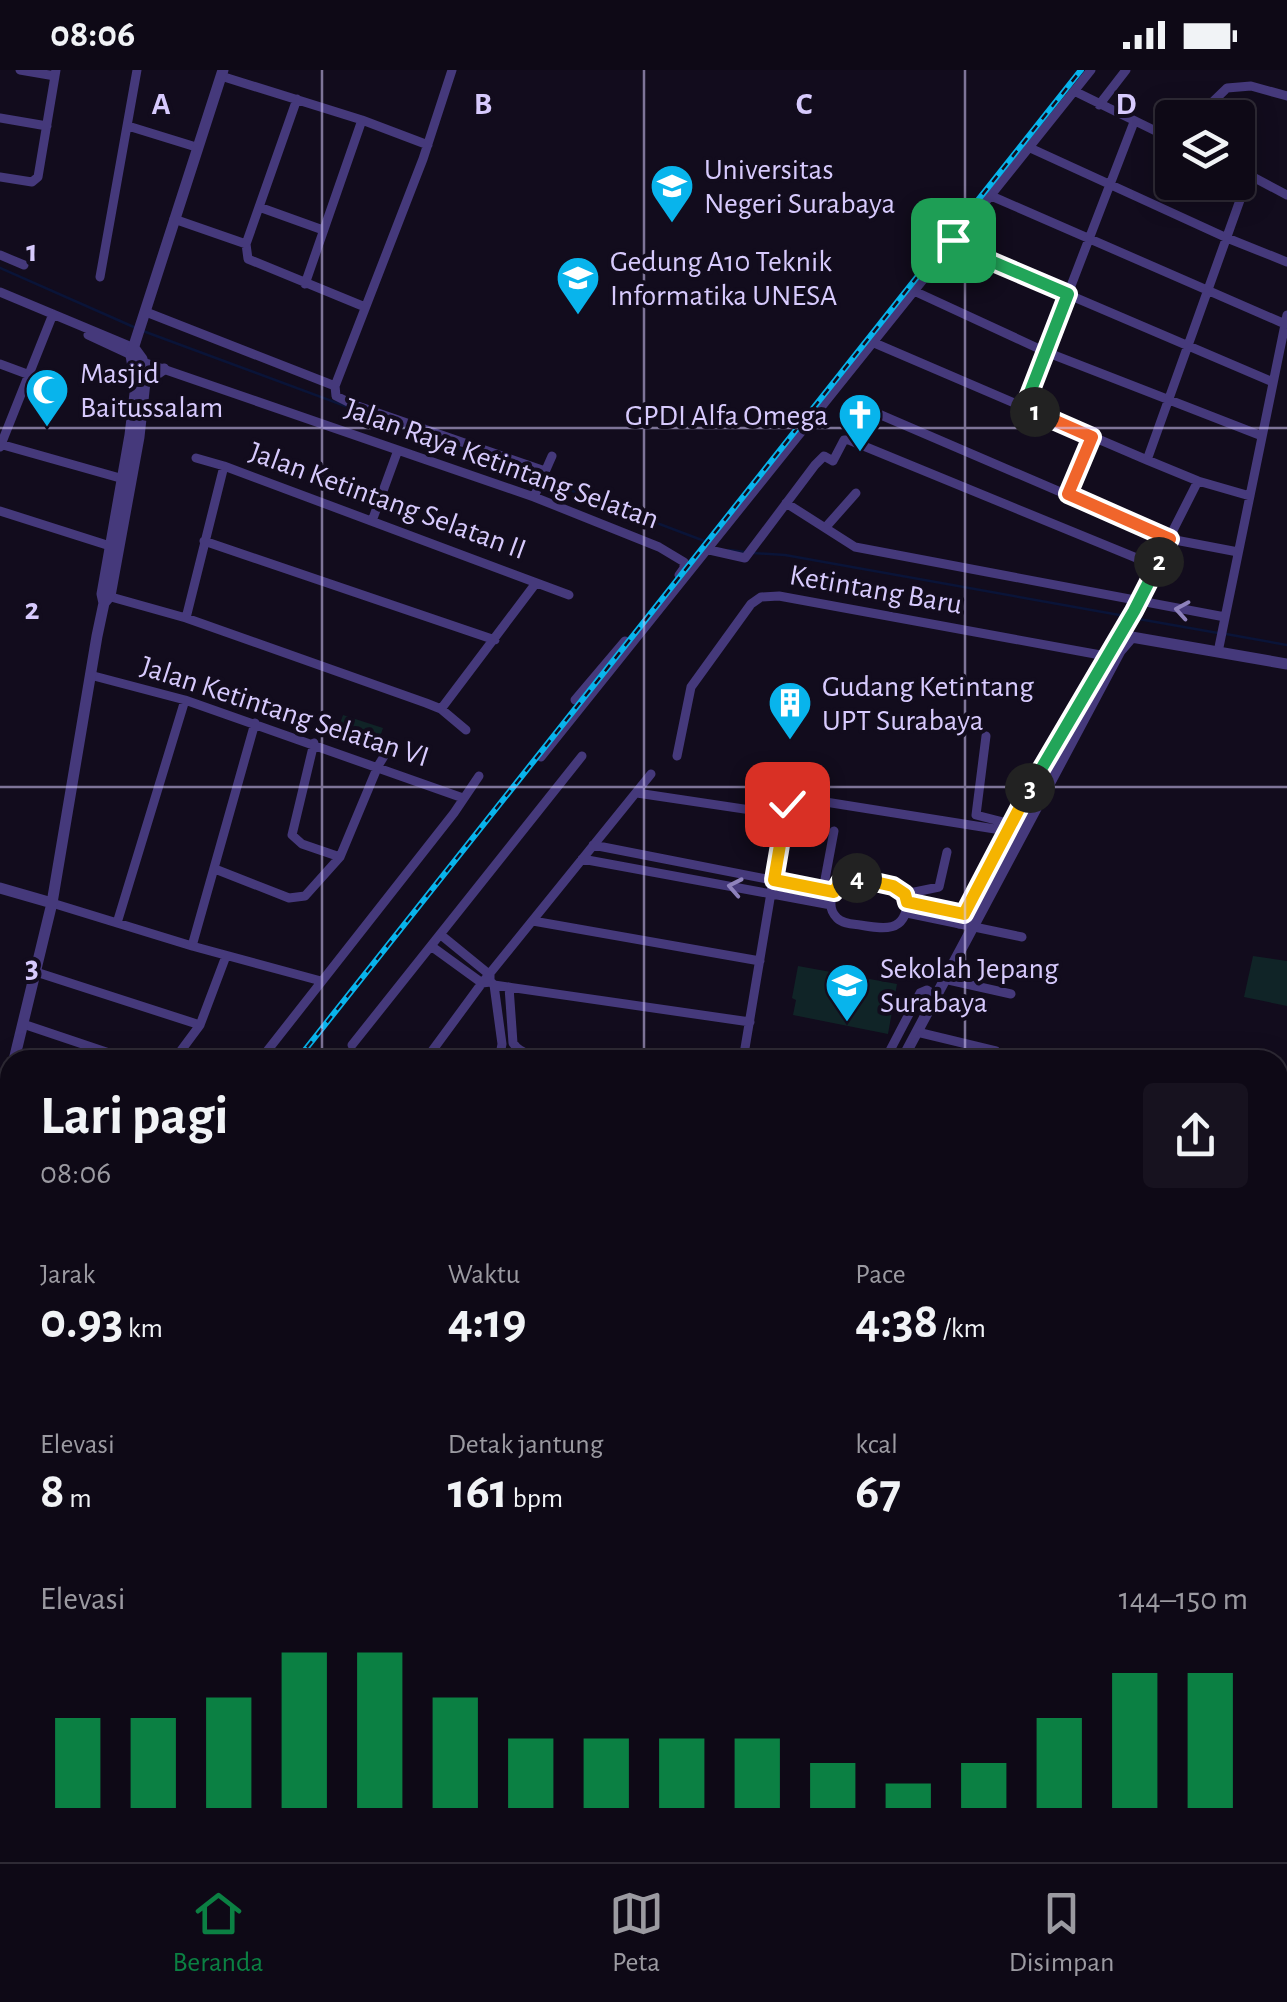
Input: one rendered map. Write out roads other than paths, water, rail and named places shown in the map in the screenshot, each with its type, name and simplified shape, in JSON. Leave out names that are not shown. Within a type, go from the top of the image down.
[{"type":"street","points":[[0,177],[36,180],[47,126],[56,73],[20,70]]},
{"type":"street","points":[[100,277],[137,70]]},
{"type":"street","points":[[452,70],[428,145],[335,386],[336,396],[544,474]]},
{"type":"street","points":[[541,757],[1090,70]]},
{"type":"street","points":[[1099,105],[1126,70]]},
{"type":"street","points":[[105,598],[110,546],[126,480],[136,352],[196,147],[222,73],[428,145]]},
{"type":"street","points":[[1215,100],[1227,88],[1250,86],[1287,96]]},
{"type":"street","points":[[1074,91],[1155,131]]},
{"type":"street","points":[[297,98],[246,244],[248,259],[365,307]]},
{"type":"street","points":[[0,118],[47,126]]},
{"type":"street","points":[[305,284],[362,120]]},
{"type":"street","points":[[1024,408],[1134,122]]},
{"type":"street","points":[[128,126],[196,147]]},
{"type":"street","points":[[1028,147],[1287,262]]},
{"type":"street","points":[[1255,178],[1287,195]]},
{"type":"street","points":[[989,195],[1208,291],[1286,320],[1218,652]]},
{"type":"street","points":[[1147,460],[1240,200]]},
{"type":"street","points":[[260,206],[323,230]]},
{"type":"street","points":[[174,219],[246,244]]},
{"type":"street","points":[[953,240],[986,259],[1273,382]]},
{"type":"street","points":[[0,255],[24,266]]},
{"type":"street","points":[[914,291],[1046,352],[1262,436]]},
{"type":"street","name":"Jalan Raya Ketintang Selatan","points":[[0,292],[136,352],[164,369],[536,493],[659,548],[685,564],[575,700]]},
{"type":"street","points":[[146,313],[335,386]]},
{"type":"street","points":[[50,315],[0,445],[126,480]]},
{"type":"street","points":[[872,342],[1198,481],[1250,496]]},
{"type":"street","points":[[16,1050],[52,903],[145,382],[136,352]]},
{"type":"street","points":[[0,364],[27,374]]},
{"type":"street","points":[[145,382],[164,369]]},
{"type":"street","points":[[867,409],[1170,539],[1238,552]]},
{"type":"street","points":[[1068,494],[1092,437]]},
{"type":"street","points":[[707,546],[748,555],[824,456],[832,461],[844,440],[849,440],[1156,566]]},
{"type":"street","points":[[372,521],[398,450]]},
{"type":"street","points":[[536,493],[552,456]]},
{"type":"street","points":[[196,458],[224,466]]},
{"type":"street","name":"Jalan Ketintang Selatan II","points":[[186,618],[224,466],[569,595]]},
{"type":"street","points":[[968,920],[1120,651],[1136,607],[1198,481]]},
{"type":"street","points":[[826,528],[856,493]]},
{"type":"street","points":[[786,503],[856,547],[1136,607],[1225,622]]},
{"type":"street","points":[[0,511],[110,546]]},
{"type":"street","points":[[204,541],[494,640]]},
{"type":"street","points":[[440,709],[536,582]]},
{"type":"street","name":"Ketintang Baru","points":[[678,756],[691,687],[761,597],[779,596],[1106,656]]},
{"type":"street","points":[[105,598],[186,618],[440,709],[466,730]]},
{"type":"street","points":[[1125,633],[1287,664]]},
{"type":"street","points":[[907,1050],[944,979],[1011,824],[1106,656],[1125,633]]},
{"type":"street","name":"Jalan Ketintang Selatan VI","points":[[90,674],[186,700],[464,798]]},
{"type":"street","points":[[117,922],[186,700]]},
{"type":"street","points":[[192,946],[255,723]]},
{"type":"street","points":[[986,736],[976,816],[1011,824]]},
{"type":"street","points":[[314,743],[292,835],[302,844],[340,857]]},
{"type":"street","points":[[215,869],[298,898],[305,896],[340,857],[378,766],[390,748]]},
{"type":"street","points":[[352,1044],[582,756]]},
{"type":"street","points":[[433,1050],[651,774]]},
{"type":"street","points":[[268,1050],[479,776]]},
{"type":"street","points":[[637,792],[784,815]]},
{"type":"street","points":[[746,1050],[784,815],[794,797],[995,830]]},
{"type":"street","points":[[834,831],[828,891],[836,917],[843,922],[887,930],[897,927],[906,903],[939,887],[947,852]]},
{"type":"street","points":[[593,846],[828,891],[840,882],[857,878],[893,886],[906,903],[1022,938]]},
{"type":"street","points":[[582,859],[831,905]]},
{"type":"street","points":[[0,888],[320,980]]},
{"type":"street","points":[[533,921],[760,961]]},
{"type":"street","points":[[441,935],[489,981],[501,1050]]},
{"type":"street","points":[[431,946],[489,981],[509,987],[750,1022]]},
{"type":"street","points":[[181,1050],[200,1025],[226,956]]},
{"type":"street","points":[[36,972],[200,1025]]},
{"type":"street","points":[[944,979],[1011,994]]},
{"type":"street","points":[[509,987],[516,1050]]},
{"type":"street","points":[[890,1050],[920,993],[926,990],[936,996]]},
{"type":"street","points":[[23,1024],[100,1050]]},
{"type":"street","points":[[916,1032],[992,1050]]},
{"type":"waterway","points":[[0,268],[136,328]]},
{"type":"waterway","points":[[143,331],[539,478]]},
{"type":"waterway","points":[[546,481],[707,542]]},
{"type":"waterway","points":[[729,550],[745,552]]},
{"type":"waterway","points":[[753,553],[785,555],[1125,616]]},
{"type":"waterway","points":[[1133,618],[1218,633]]},
{"type":"waterway","points":[[1226,634],[1287,645]]},
{"type":"railway","points":[[305,1050],[1081,70]]},
{"type":"place","name":"Universitas Negeri Surabaya","points":[[672,224]]},
{"type":"place","name":"Gedung A10 Teknik Informatika UNESA","points":[[578,316]]},
{"type":"place","name":"Masjid Baitussalam","points":[[47,428]]},
{"type":"place","name":"GPDI Alfa Omega","points":[[860,453]]},
{"type":"place","name":"Gudang Ketintang UPT Surabaya","points":[[790,741]]},
{"type":"place","name":"Sekolah Jepang Surabaya","points":[[847,1023]]}]
